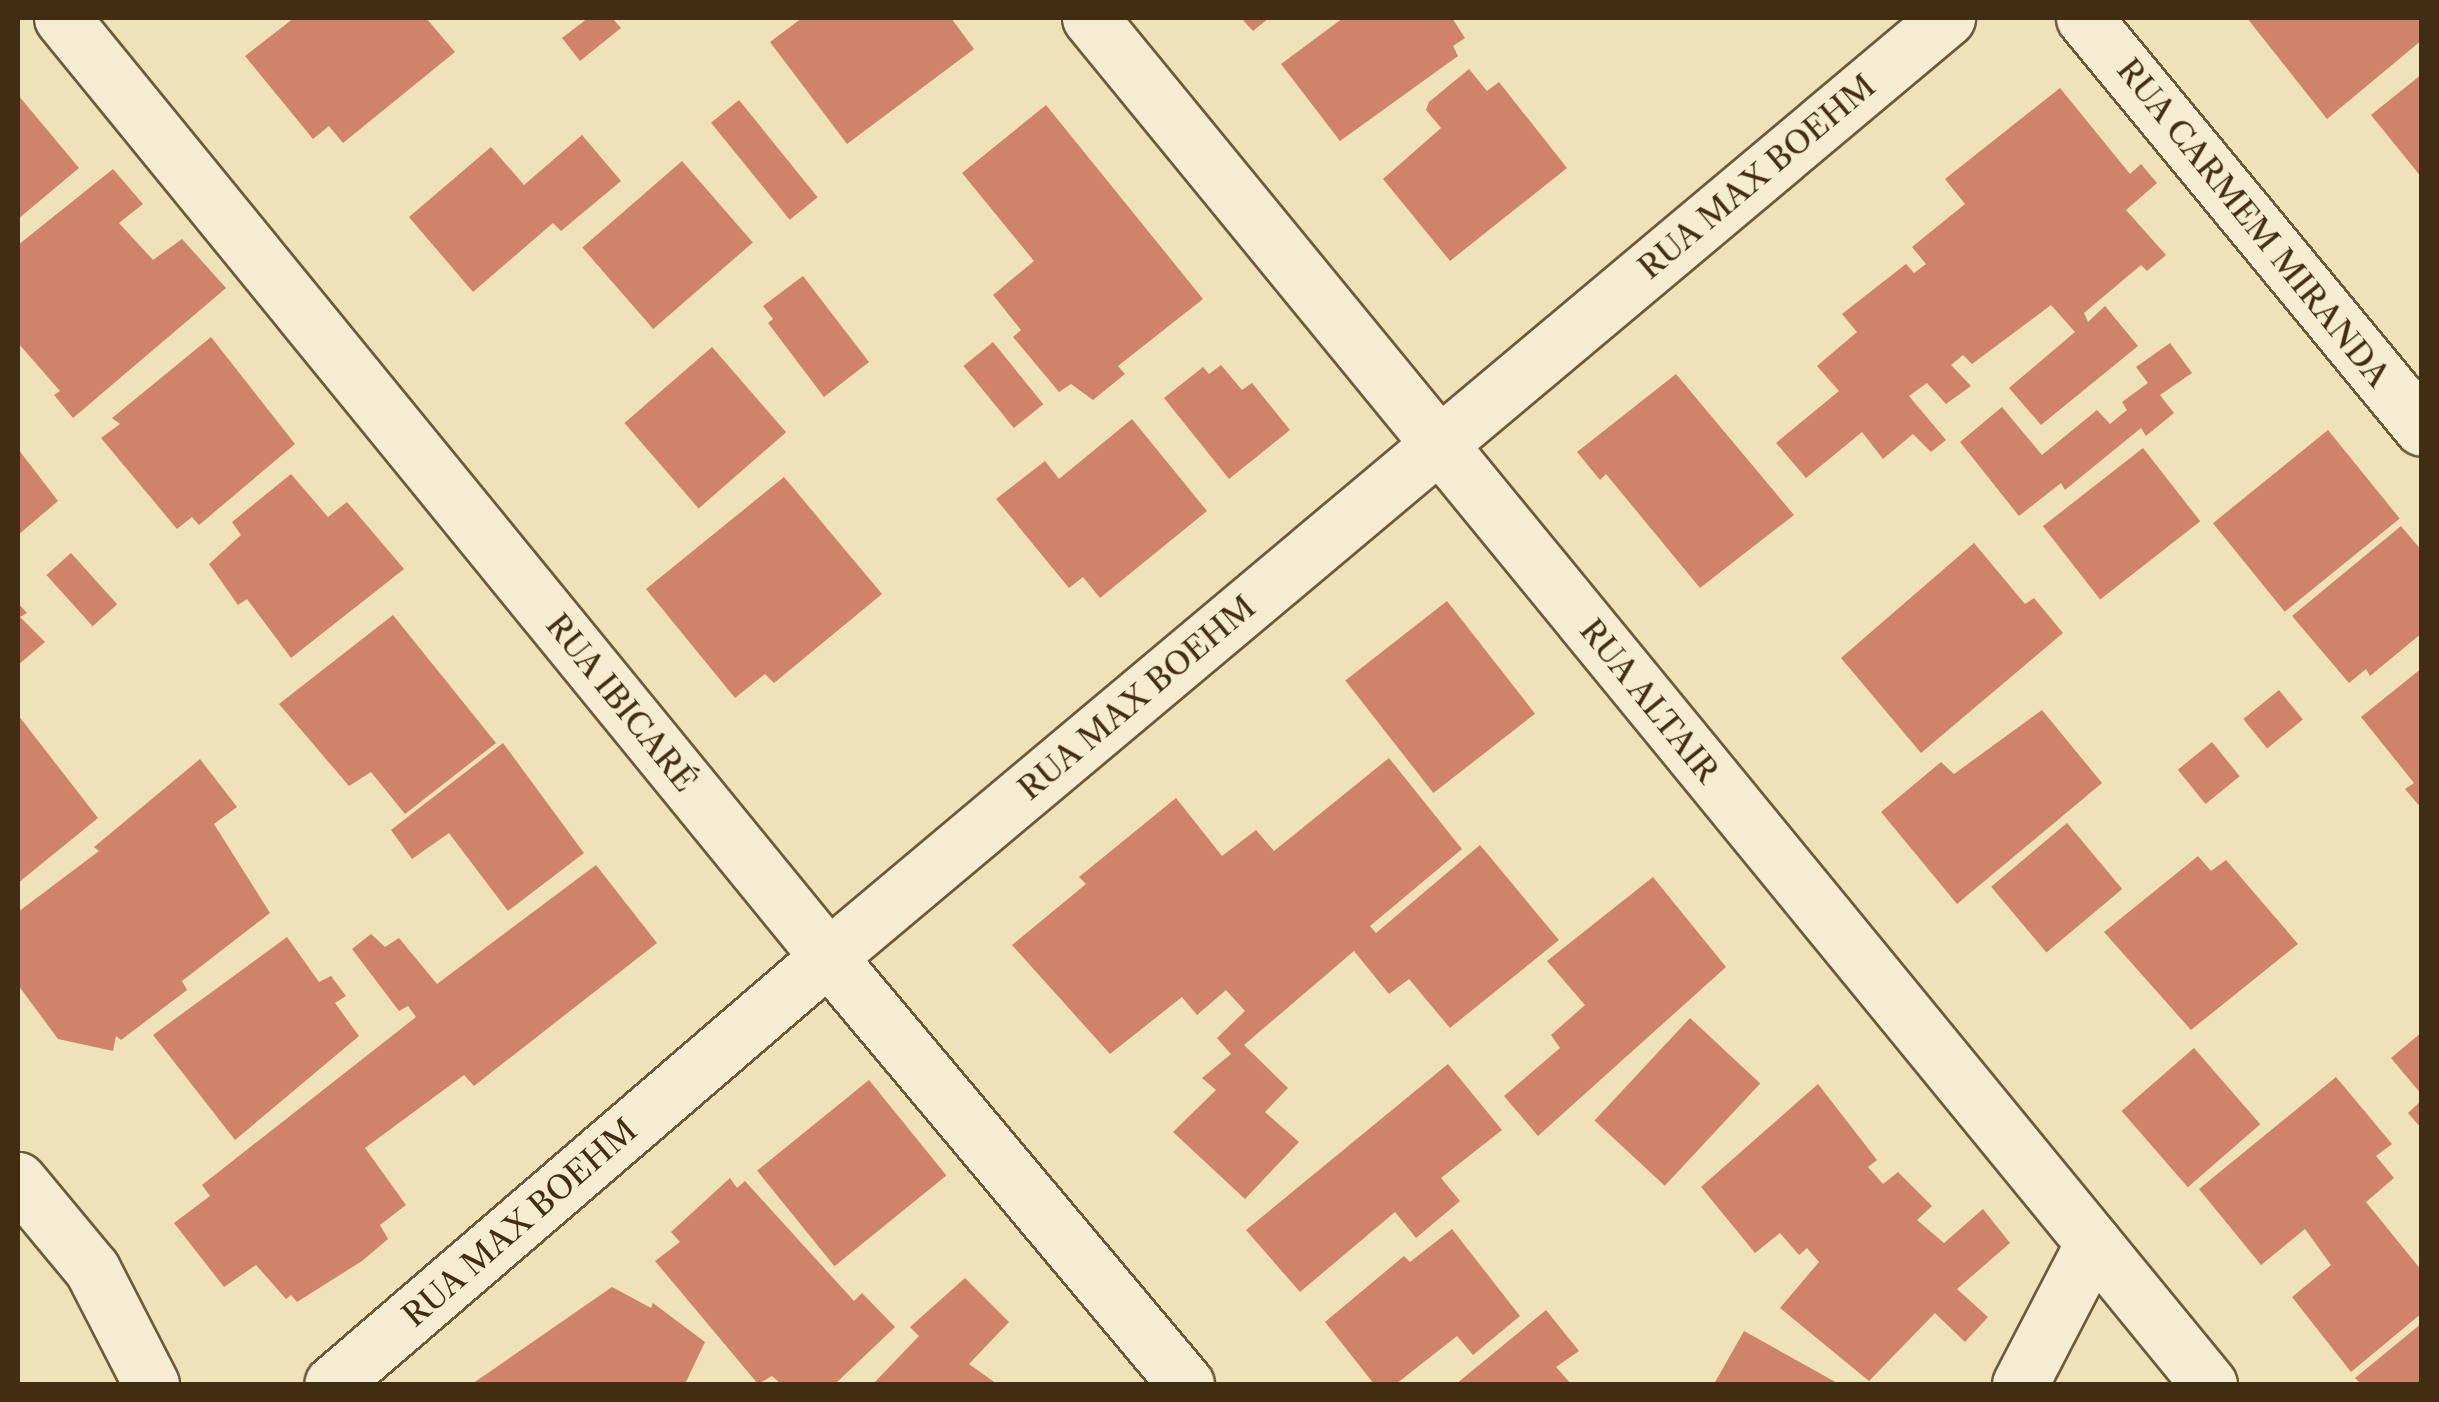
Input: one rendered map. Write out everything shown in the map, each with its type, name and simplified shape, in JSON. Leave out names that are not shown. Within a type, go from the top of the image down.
[{"type":"street","name":"RUA IBICARÉ","points":[[62,18],[828,957],[1186,1384]]},
{"type":"street","name":"RUA ALTAIR","points":[[1090,18],[2209,1384]]},
{"type":"street","name":"RUA MAX BOEHM","points":[[332,1384],[828,957],[1947,18]]},
{"type":"street","name":"RUA CARMEM MIRANDA","points":[[2084,18],[2422,428]]},
{"type":"street","points":[[18,1180],[92,1270],[151,1384]]},
{"type":"street","points":[[2020,1384],[2093,1243]]},
{"type":"building","points":[[294,18],[426,18],[455,52],[343,143],[329,126],[313,139],[245,56]]},
{"type":"building","points":[[588,18],[612,18],[621,28],[580,61],[562,38]]},
{"type":"building","points":[[802,18],[951,18],[974,49],[847,144],[770,42]]},
{"type":"building","points":[[1241,18],[1269,18],[1253,31]]},
{"type":"building","points":[[1343,18],[1452,18],[1465,38],[1453,46],[1458,56],[1340,141],[1281,64]]},
{"type":"building","points":[[2247,18],[2422,18],[2422,40],[2327,119]]},
{"type":"building","points":[[1469,69],[1487,91],[1499,82],[1567,168],[1450,261],[1383,179],[1441,128],[1426,110],[1429,102]]},
{"type":"building","points":[[2422,74],[2422,178],[2371,115]]},
{"type":"building","points":[[2060,88],[2130,174],[2141,164],[2157,183],[2126,210],[2166,255],[2147,271],[2141,265],[2084,313],[2088,322],[2105,306],[2138,346],[2041,425],[2009,388],[2075,332],[2051,305],[1972,364],[1963,355],[1951,365],[1971,386],[1946,404],[1927,383],[1909,396],[1946,440],[1931,452],[1913,434],[1883,459],[1862,432],[1806,478],[1776,443],[1839,391],[1817,366],[1857,332],[1842,314],[1906,264],[1914,273],[1926,264],[1912,247],[1965,204],[1945,179]]},
{"type":"building","points":[[18,95],[79,168],[18,219]]},
{"type":"building","points":[[739,100],[818,197],[790,220],[711,123]]},
{"type":"building","points":[[1046,105],[1203,299],[1118,366],[1125,374],[1093,400],[1071,384],[1059,392],[1013,337],[1021,330],[993,295],[1034,261],[962,173]]},
{"type":"building","points":[[582,135],[621,181],[561,231],[553,223],[473,292],[409,217],[491,147],[524,185]]},
{"type":"building","points":[[682,161],[753,243],[653,329],[582,248]]},
{"type":"building","points":[[113,169],[143,204],[119,223],[153,260],[182,239],[226,288],[73,418],[54,395],[60,391],[18,343],[18,245]]},
{"type":"building","points":[[803,276],[869,362],[824,397],[768,323],[773,319],[763,306]]},
{"type":"building","points":[[211,337],[295,444],[199,525],[192,517],[177,529],[101,438],[120,424],[112,418]]},
{"type":"building","points":[[993,342],[1043,404],[1014,428],[963,366]]},
{"type":"building","points":[[2170,343],[2192,373],[2160,395],[2174,413],[2146,436],[2141,428],[2065,490],[2061,483],[2019,516],[1960,442],[2002,407],[2042,455],[2097,410],[2110,424],[2127,410],[2122,402],[2148,383],[2136,367]]},
{"type":"building","points":[[712,347],[786,432],[699,508],[624,423]]},
{"type":"building","points":[[1221,365],[1242,390],[1252,383],[1290,430],[1229,479],[1164,398],[1203,367],[1209,374]]},
{"type":"building","points":[[1676,374],[1794,515],[1700,588],[1606,474],[1600,480],[1577,452]]},
{"type":"building","points":[[1132,419],[1207,511],[1100,598],[1083,577],[1069,588],[996,499],[1045,461],[1059,479]]},
{"type":"building","points":[[2328,430],[2400,519],[2285,612],[2213,523]]},
{"type":"building","points":[[2143,448],[2200,521],[2100,599],[2043,526]]},
{"type":"building","points":[[18,449],[58,501],[18,535]]},
{"type":"building","points":[[291,474],[328,517],[347,502],[404,569],[291,658],[247,599],[238,605],[209,564],[241,535],[232,522]]},
{"type":"building","points":[[784,477],[882,594],[774,683],[765,674],[735,698],[646,589]]},
{"type":"building","points":[[2401,526],[2422,551],[2422,633],[2370,676],[2366,669],[2349,683],[2292,616]]},
{"type":"building","points":[[1974,543],[2025,604],[2034,598],[2063,633],[1921,753],[1841,658]]},
{"type":"building","points":[[71,553],[117,604],[93,626],[46,575]]},
{"type":"building","points":[[1447,601],[1535,714],[1433,793],[1345,680]]},
{"type":"building","points":[[18,603],[27,613],[20,617],[45,642],[18,665]]},
{"type":"building","points":[[393,615],[496,743],[405,814],[371,772],[349,786],[279,704]]},
{"type":"building","points":[[2422,668],[2422,809],[2405,789],[2414,783],[2361,717]]},
{"type":"building","points":[[2279,690],[2303,720],[2267,748],[2243,719]]},
{"type":"building","points":[[2042,710],[2102,783],[1957,904],[1881,812],[1941,762],[1954,774]]},
{"type":"building","points":[[18,715],[98,818],[18,883]]},
{"type":"building","points":[[2212,742],[2240,776],[2205,804],[2178,770]]},
{"type":"building","points":[[503,743],[584,853],[508,911],[449,833],[412,859],[391,830]]},
{"type":"building","points":[[1389,758],[1462,849],[1370,926],[1376,933],[1480,845],[1559,940],[1450,1028],[1409,979],[1389,994],[1354,951],[1244,1045],[1288,1088],[1265,1112],[1299,1142],[1245,1199],[1173,1132],[1216,1090],[1202,1078],[1231,1054],[1217,1038],[1245,1011],[1226,990],[1197,1015],[1182,997],[1110,1054],[1012,945],[1086,884],[1079,877],[1176,798],[1222,856],[1256,830],[1274,851]]},
{"type":"building","points":[[200,759],[237,807],[214,824],[270,913],[182,981],[187,990],[121,1040],[116,1036],[113,1051],[58,1039],[18,985],[18,912],[99,851],[94,847]]},
{"type":"building","points":[[2067,823],[2122,889],[2046,953],[1991,887]]},
{"type":"building","points":[[2198,856],[2211,871],[2226,860],[2298,944],[2191,1030],[2104,932]]},
{"type":"building","points":[[596,865],[657,943],[474,1086],[464,1075],[365,1148],[406,1205],[380,1225],[388,1239],[362,1261],[297,1302],[291,1295],[286,1299],[256,1265],[224,1287],[174,1223],[210,1196],[202,1185],[416,1017],[408,1006],[399,1011],[352,949],[371,934],[385,947],[399,938],[437,984]]},
{"type":"building","points":[[1653,877],[1726,967],[1538,1136],[1504,1096],[1560,1048],[1551,1035],[1585,1005],[1547,961]]},
{"type":"building","points":[[287,937],[319,982],[331,976],[346,996],[335,1003],[359,1036],[235,1140],[153,1035]]},
{"type":"building","points":[[1690,1018],[1760,1083],[1665,1186],[1595,1120]]},
{"type":"building","points":[[2422,1032],[2422,1095],[2391,1058]]},
{"type":"building","points":[[2194,1048],[2260,1124],[2188,1187],[2122,1111]]},
{"type":"building","points":[[1448,1064],[1502,1130],[1441,1178],[1460,1201],[1416,1238],[1395,1212],[1300,1292],[1246,1230]]},
{"type":"building","points":[[2336,1077],[2392,1144],[2376,1156],[2394,1178],[2366,1202],[2422,1271],[2422,1313],[2351,1372],[2292,1297],[2331,1265],[2305,1229],[2261,1265],[2199,1189]]},
{"type":"building","points":[[869,1080],[946,1176],[834,1266],[757,1171]]},
{"type":"building","points":[[1818,1084],[1877,1160],[1868,1167],[1883,1184],[1898,1172],[1932,1206],[1917,1220],[1944,1243],[1983,1209],[2010,1243],[1957,1289],[1988,1317],[1965,1342],[1935,1313],[1869,1381],[1780,1308],[1819,1262],[1807,1248],[1799,1255],[1780,1233],[1755,1253],[1701,1187]]},
{"type":"building","points":[[2422,1100],[2422,1129],[2408,1113]]},
{"type":"building","points":[[730,1178],[737,1188],[745,1181],[854,1301],[862,1293],[895,1327],[835,1384],[781,1384],[772,1376],[758,1384],[655,1261],[680,1242],[671,1232]]},
{"type":"building","points":[[1452,1229],[1520,1316],[1473,1355],[1457,1336],[1396,1384],[1374,1384],[1325,1322],[1404,1256],[1410,1262]]},
{"type":"building","points":[[965,1278],[1009,1322],[969,1364],[997,1384],[873,1384],[919,1336],[910,1327]]},
{"type":"building","points":[[612,1287],[651,1308],[653,1303],[705,1342],[685,1384],[472,1384]]},
{"type":"building","points":[[1546,1310],[1579,1351],[1556,1367],[1571,1384],[1456,1384]]},
{"type":"building","points":[[2422,1323],[2422,1384],[2361,1384],[2355,1378]]},
{"type":"building","points":[[1744,1331],[1839,1384],[1714,1384]]}]
